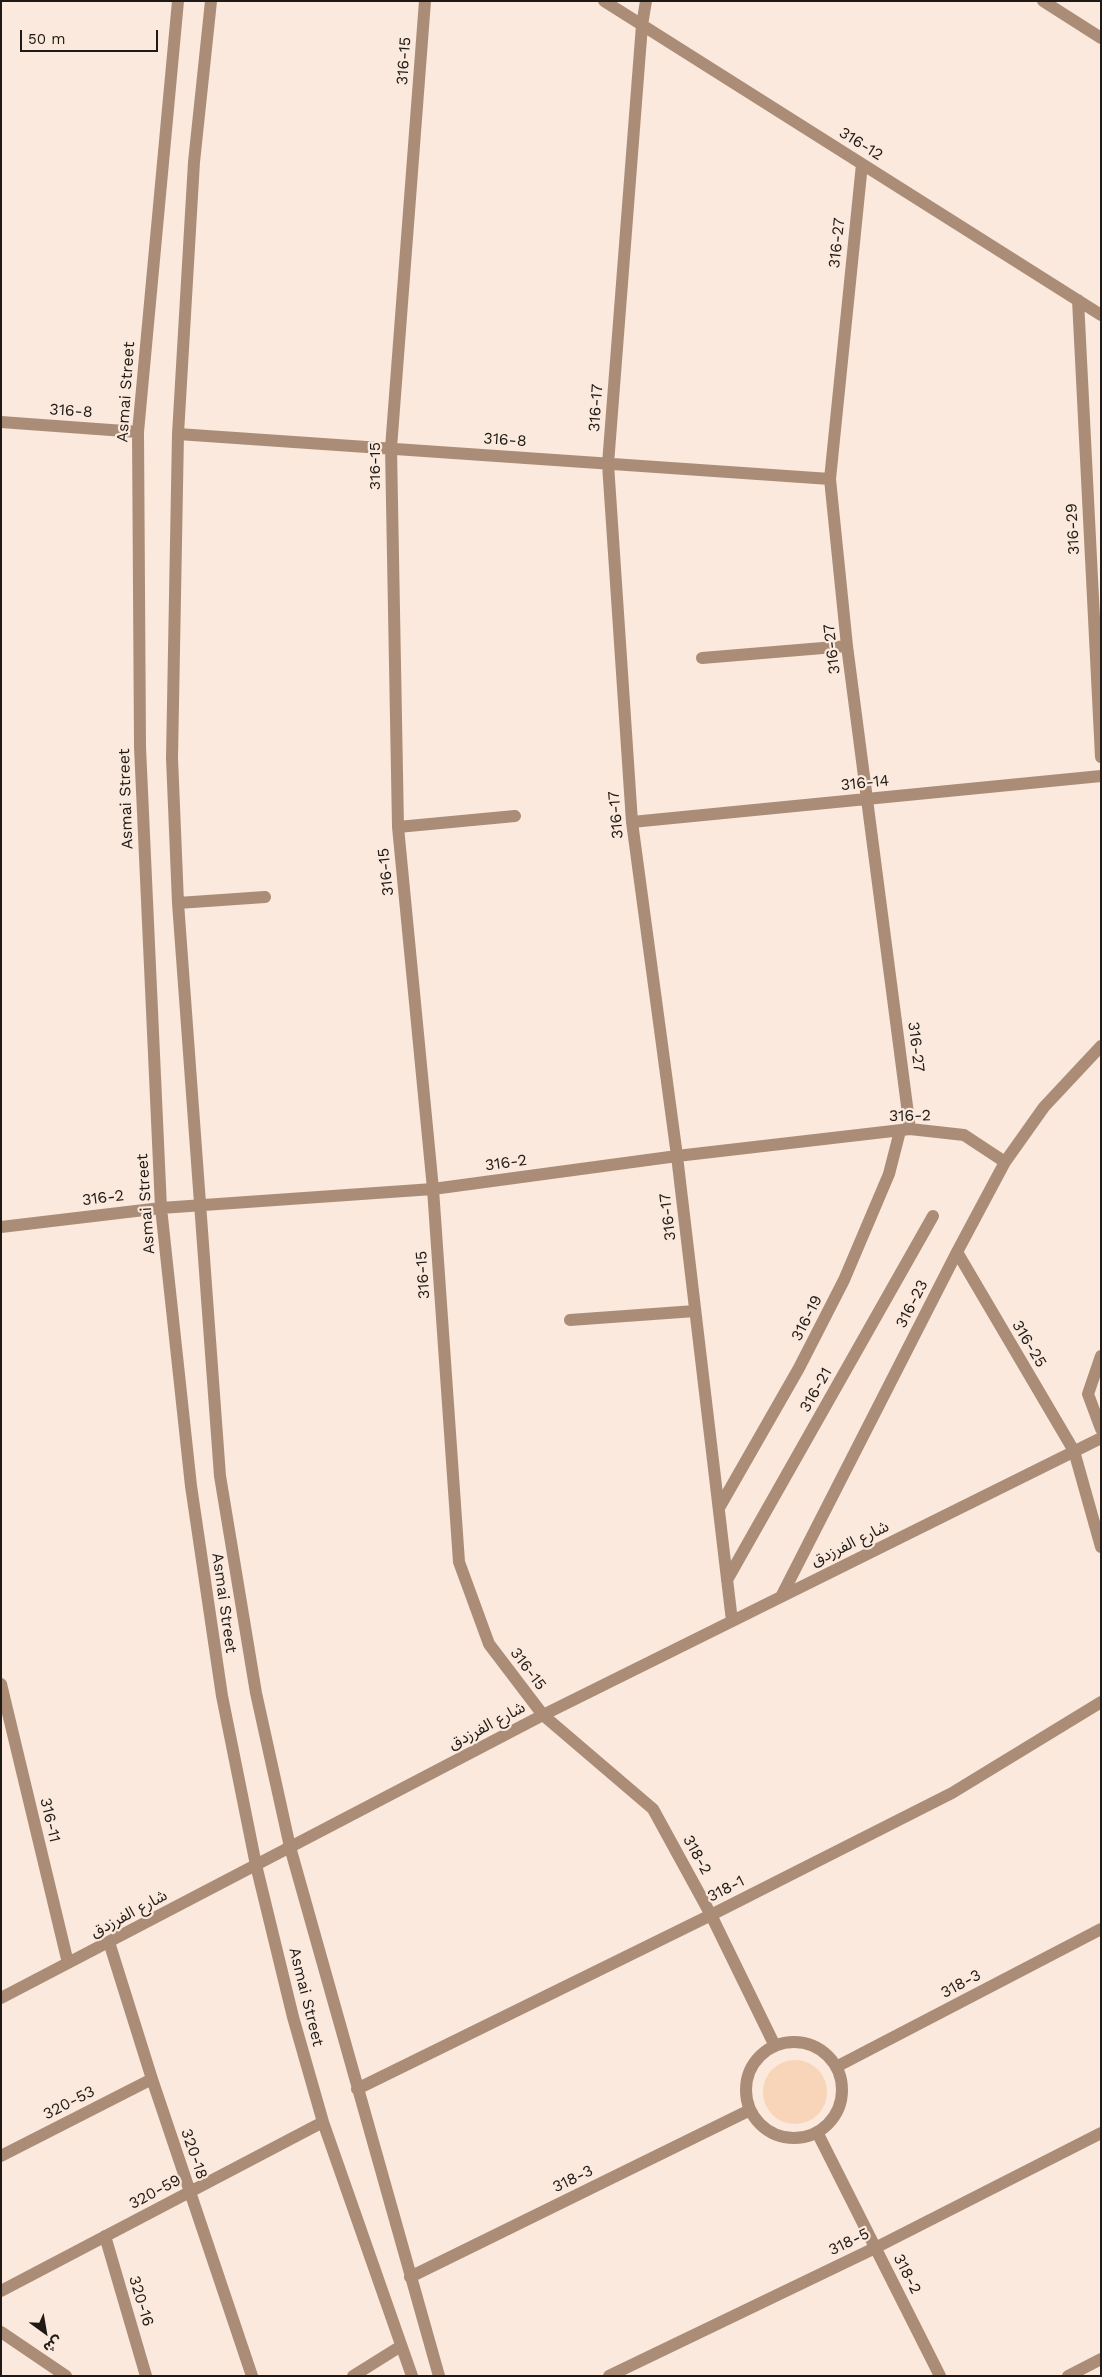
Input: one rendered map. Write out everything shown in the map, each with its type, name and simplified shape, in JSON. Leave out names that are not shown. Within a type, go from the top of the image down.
[{"type":"street","name":"Asmai Street","points":[[178,1],[138,432],[140,747],[161,1208],[192,1496],[222,1696],[256,1865],[293,2017],[323,2122],[412,2376]]},
{"type":"street","name":"Asmai Street","points":[[211,1],[194,162],[178,434],[172,758],[178,903],[220,1476],[256,1693],[290,1847],[439,2376]]},
{"type":"street","name":"316-15","points":[[425,1],[391,448],[398,827],[433,1190],[458,1562],[489,1644],[543,1715]]},
{"type":"street","name":"316-12","points":[[604,1],[1101,315]]},
{"type":"street","name":"316-17","points":[[646,1],[642,25],[608,464],[632,822],[677,1156],[732,1622]]},
{"type":"street","points":[[1043,1],[1101,38]]},
{"type":"street","name":"316-27","points":[[862,164],[830,479],[847,646],[867,799],[905,1130]]},
{"type":"street","name":"316-29","points":[[1078,300],[1101,757]]},
{"type":"street","name":"316-8","points":[[1,422],[138,432]]},
{"type":"street","name":"316-8","points":[[178,434],[830,479]]},
{"type":"street","points":[[702,658],[847,646]]},
{"type":"street","name":"316-14","points":[[632,822],[1101,776]]},
{"type":"street","points":[[398,827],[515,816]]},
{"type":"street","points":[[178,903],[265,897]]},
{"type":"street","name":"316-23","points":[[782,1595],[1005,1162],[1044,1107],[1101,1046]]},
{"type":"street","name":"316-2","points":[[1,1227],[161,1208],[433,1190],[677,1156],[905,1130],[964,1135],[1005,1162]]},
{"type":"street","name":"316-19","points":[[719,1508],[799,1368],[844,1280],[889,1174],[905,1130]]},
{"type":"street","name":"316-21","points":[[727,1580],[933,1216]]},
{"type":"street","name":"316-25","points":[[957,1252],[1074,1451],[1101,1547]]},
{"type":"street","points":[[570,1320],[695,1311]]},
{"type":"street","points":[[1101,1356],[1088,1394],[1101,1429]]},
{"type":"street","name":"شارع الفرزدق","points":[[1,1998],[543,1715],[1101,1438]]},
{"type":"street","name":"316-11","points":[[1,1684],[68,1963]]},
{"type":"street","name":"318-1","points":[[357,2089],[711,1915],[952,1792],[1101,1702]]},
{"type":"street","name":"318-2","points":[[543,1715],[654,1809],[711,1915],[775,2046]]},
{"type":"street","name":"318-3","points":[[836,2068],[1101,1929]]},
{"type":"street","name":"320-18","points":[[109,1942],[152,2079],[252,2376]]},
{"type":"street","points":[[789,2042],[803,2043],[816,2048],[828,2056],[836,2068],[841,2082],[842,2097],[837,2111],[829,2123],[817,2132],[802,2138],[786,2138],[771,2133],[759,2124],[750,2110],[746,2096],[747,2080],[753,2066],[762,2054],[775,2046],[789,2042]]},
{"type":"street","name":"320-53","points":[[1,2156],[152,2079]]},
{"type":"street","name":"318-3","points":[[410,2277],[750,2110]]},
{"type":"street","name":"320-59","points":[[1,2291],[323,2122]]},
{"type":"street","name":"318-2","points":[[817,2132],[940,2376]]},
{"type":"street","name":"318-5","points":[[609,2376],[875,2248],[1101,2133]]},
{"type":"street","name":"320-16","points":[[105,2236],[146,2376]]},
{"type":"street","points":[[1,2332],[66,2376]]},
{"type":"street","points":[[353,2376],[401,2346]]},
{"type":"street","points":[[1068,2376],[1101,2359]]},
{"type":"shaded area","points":[[795,2060],[813,2066],[821,2074],[827,2092],[821,2110],[813,2118],[795,2124],[777,2118],[769,2110],[763,2092],[769,2074],[777,2066]]}]
